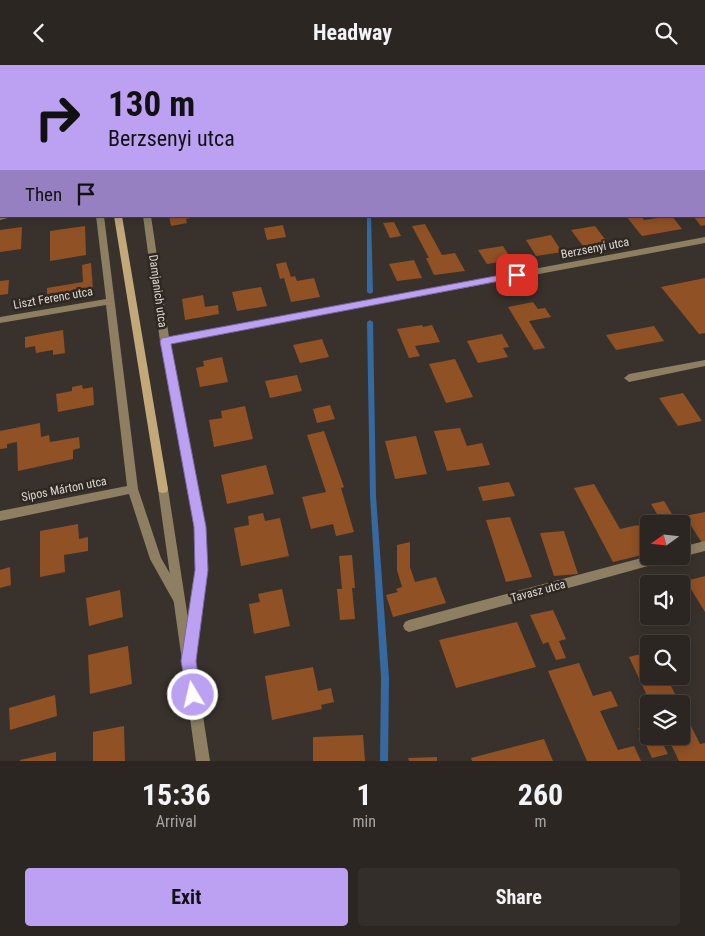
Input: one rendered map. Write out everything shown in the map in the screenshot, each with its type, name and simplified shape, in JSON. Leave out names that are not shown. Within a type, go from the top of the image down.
[{"type":"main road","name":"Damjanich utca","points":[[118,217],[163,489]]},
{"type":"street","name":"Damjanich utca","points":[[100,217],[133,489],[156,559],[178,599]]},
{"type":"street","name":"Damjanich utca","points":[[147,217],[166,341],[200,527],[201,570],[188,661]]},
{"type":"street","name":"Berzsenyi utca","points":[[166,341],[705,240]]},
{"type":"street","name":"Liszt Ferenc utca","points":[[0,320],[111,301]]},
{"type":"street","points":[[629,378],[705,363]]},
{"type":"street","name":"Sipos Márton utca","points":[[0,516],[133,489]]},
{"type":"street","name":"Damjanich utca","points":[[163,489],[203,761]]},
{"type":"street","points":[[690,550],[705,546]]},
{"type":"street","name":"Tavasz utca","points":[[409,626],[640,563]]},
{"type":"building","points":[[169,217],[197,217],[186,219],[187,223],[171,226]]},
{"type":"building","points":[[627,217],[642,217],[644,220],[673,217],[682,229],[642,236]]},
{"type":"building","points":[[694,217],[705,217],[705,225],[701,226]]},
{"type":"building","points":[[394,222],[401,236],[390,238],[383,223]]},
{"type":"building","points":[[425,224],[442,255],[455,253],[465,271],[434,275],[426,258],[429,258],[412,226]]},
{"type":"building","points":[[283,225],[286,237],[267,240],[264,228]]},
{"type":"building","points":[[85,226],[86,255],[50,261],[50,231]]},
{"type":"building","points":[[595,226],[607,242],[583,246],[571,230]]},
{"type":"building","points":[[22,227],[21,249],[0,252],[0,230]]},
{"type":"building","points":[[551,235],[562,252],[536,256],[526,240]]},
{"type":"building","points":[[503,246],[512,260],[487,264],[478,250]]},
{"type":"building","points":[[414,260],[422,278],[397,281],[389,264]]},
{"type":"building","points":[[286,262],[291,277],[295,276],[297,281],[314,278],[320,297],[291,302],[284,278],[280,279],[276,264]]},
{"type":"building","points":[[91,263],[93,290],[47,298],[47,288],[83,282],[82,265]]},
{"type":"building","points":[[705,278],[705,333],[699,334],[661,287]]},
{"type":"building","points":[[9,280],[8,294],[0,295],[0,281]]},
{"type":"building","points":[[261,287],[267,306],[237,311],[232,292]]},
{"type":"building","points":[[203,295],[205,307],[218,305],[219,314],[185,320],[182,299]]},
{"type":"building","points":[[533,302],[538,309],[545,308],[551,317],[529,321],[545,348],[534,350],[508,307]]},
{"type":"building","points":[[422,325],[423,327],[432,325],[440,342],[415,346],[420,356],[409,358],[397,329]]},
{"type":"building","points":[[654,326],[664,341],[616,350],[606,335]]},
{"type":"building","points":[[63,330],[65,353],[53,355],[53,350],[36,353],[35,346],[25,348],[25,337]]},
{"type":"building","points":[[502,334],[509,347],[503,348],[508,357],[478,363],[467,341]]},
{"type":"building","points":[[322,339],[329,357],[300,363],[293,345]]},
{"type":"building","points":[[222,357],[228,382],[200,387],[196,368],[204,366],[203,361]]},
{"type":"building","points":[[455,359],[473,397],[446,403],[429,364]]},
{"type":"building","points":[[297,375],[302,391],[270,398],[265,381]]},
{"type":"building","points":[[82,385],[83,389],[93,387],[94,405],[58,412],[56,394],[72,391],[72,387]]},
{"type":"building","points":[[683,393],[702,421],[678,426],[659,398]]},
{"type":"building","points":[[330,405],[335,419],[317,423],[313,409]]},
{"type":"building","points":[[245,406],[253,439],[214,447],[209,420],[222,418],[221,411]]},
{"type":"building","points":[[40,423],[41,437],[49,435],[50,442],[79,437],[80,448],[73,450],[73,459],[18,471],[17,442],[7,444],[7,448],[0,449],[0,431]]},
{"type":"building","points":[[460,428],[467,446],[482,443],[490,465],[447,471],[434,431]]},
{"type":"building","points":[[324,431],[344,487],[341,488],[354,532],[336,536],[333,524],[311,529],[302,497],[326,492],[307,435]]},
{"type":"building","points":[[416,436],[427,474],[395,479],[385,441]]},
{"type":"building","points":[[266,465],[274,494],[227,504],[221,475]]},
{"type":"building","points":[[509,482],[515,496],[483,501],[478,487]]},
{"type":"building","points":[[594,484],[620,529],[638,525],[640,528],[640,555],[613,562],[574,488]]},
{"type":"building","points":[[664,501],[673,515],[658,515],[651,504]]},
{"type":"building","points":[[705,512],[705,542],[702,543],[690,524],[690,515]]},
{"type":"building","points":[[263,513],[265,521],[280,518],[289,556],[241,566],[234,528],[249,525],[248,516]]},
{"type":"building","points":[[510,517],[532,577],[506,582],[486,520]]},
{"type":"building","points":[[78,524],[79,539],[88,537],[88,551],[64,555],[65,572],[40,577],[40,531]]},
{"type":"building","points":[[564,531],[578,574],[554,576],[540,533]]},
{"type":"building","points":[[410,542],[410,567],[415,582],[436,577],[446,603],[393,617],[386,595],[398,592],[396,589],[402,587],[397,570],[397,545]]},
{"type":"building","points":[[352,555],[355,588],[352,588],[355,619],[340,620],[337,589],[342,589],[339,556]]},
{"type":"building","points":[[10,567],[11,585],[0,588],[0,570]]},
{"type":"building","points":[[705,576],[705,612],[690,588],[690,580]]},
{"type":"building","points":[[282,589],[290,626],[254,634],[249,604],[260,602],[258,594]]},
{"type":"building","points":[[120,590],[123,617],[89,626],[86,598]]},
{"type":"building","points":[[553,610],[566,639],[559,641],[566,658],[556,660],[548,642],[543,644],[530,615]]},
{"type":"building","points":[[517,622],[536,667],[456,688],[439,640]]},
{"type":"building","points":[[128,646],[132,684],[90,694],[88,655]]},
{"type":"building","points":[[640,654],[640,680],[629,657]]},
{"type":"building","points":[[579,663],[593,696],[611,691],[618,706],[600,711],[618,750],[634,746],[641,761],[587,761],[548,671]]},
{"type":"building","points":[[313,667],[318,691],[331,688],[334,702],[321,705],[322,709],[272,720],[265,676]]},
{"type":"building","points":[[642,685],[670,685],[676,695],[647,695]]},
{"type":"building","points":[[55,695],[57,716],[10,730],[9,708]]},
{"type":"building","points":[[690,724],[700,744],[705,743],[705,761],[679,761],[671,745],[690,745]]},
{"type":"building","points":[[124,726],[125,761],[93,761],[93,732]]},
{"type":"building","points":[[363,735],[365,761],[313,761],[313,737]]},
{"type":"building","points":[[544,739],[553,761],[472,761],[471,758]]},
{"type":"building","points":[[646,745],[664,745],[668,754],[652,758]]},
{"type":"building","points":[[56,752],[56,761],[20,761],[20,760]]},
{"type":"building","points":[[437,757],[437,761],[409,761],[408,758]]},
{"type":"waterway","points":[[369,217],[370,292]]},
{"type":"waterway","points":[[370,322],[373,496],[385,678],[384,761]]},
{"type":"route","points":[[193,695],[188,661],[201,570],[200,527],[166,341],[517,275]]}]
